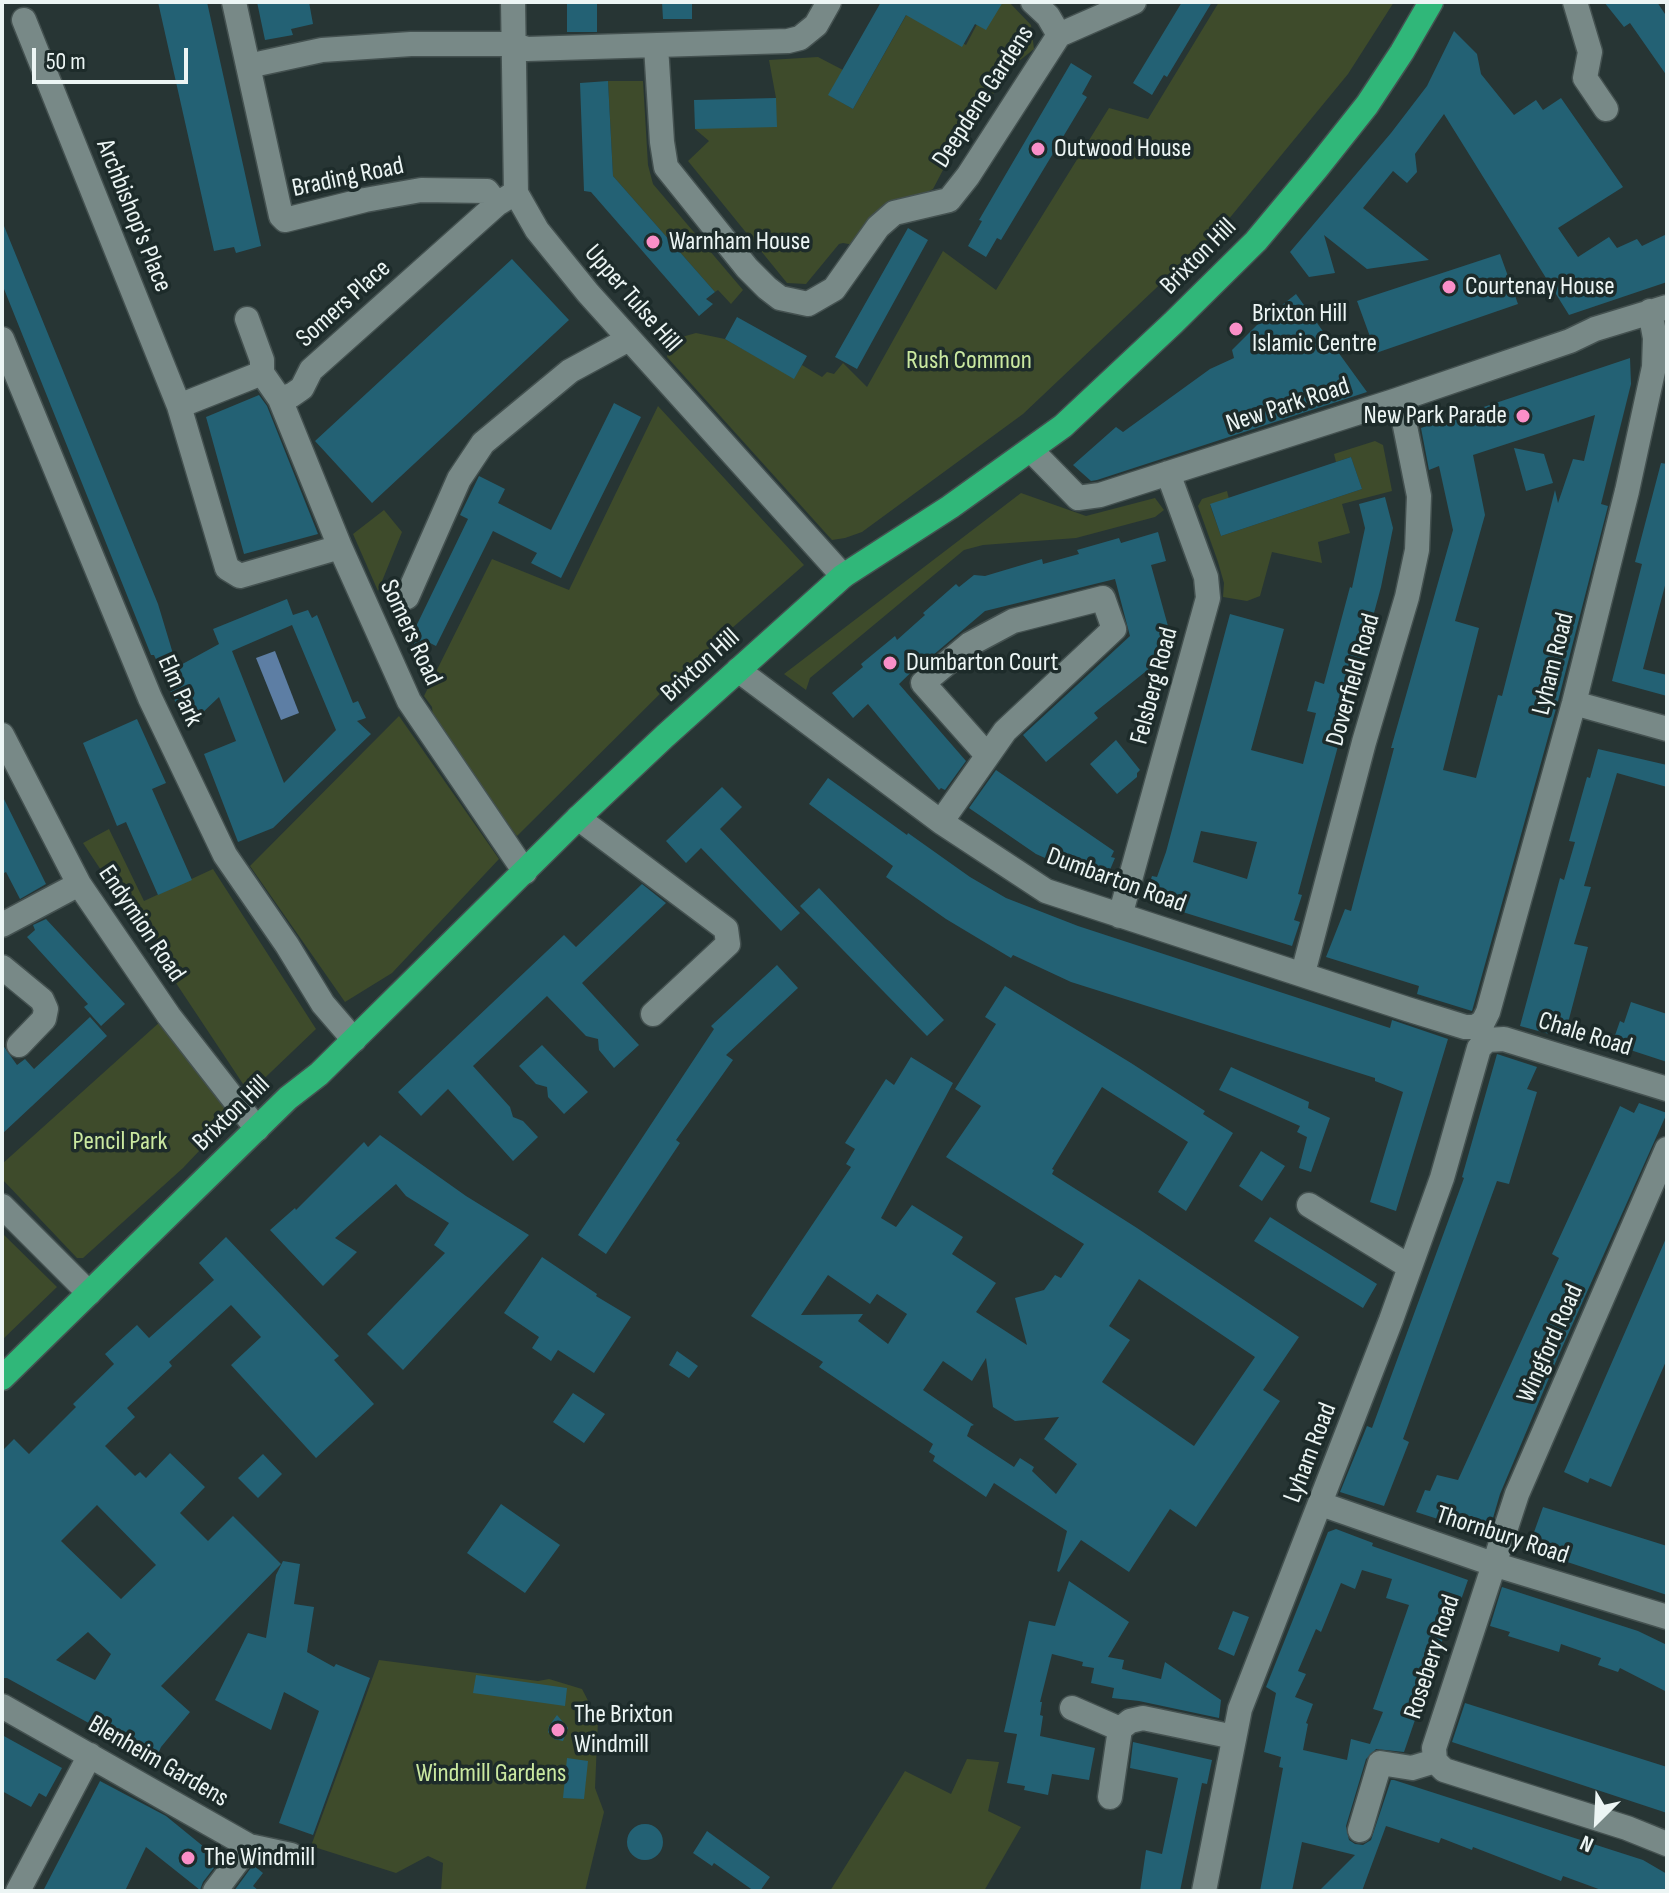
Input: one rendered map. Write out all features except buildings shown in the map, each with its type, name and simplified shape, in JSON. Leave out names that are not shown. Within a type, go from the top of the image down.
[{"type":"highway","name":"Brixton Hill","points":[[2,1378],[257,1129],[354,1040],[578,818],[738,670],[843,576],[930,521],[1031,450],[1083,408],[1256,241],[1367,105],[1431,2]]},
{"type":"street","name":"Brading Road","points":[[234,2],[281,216],[285,220],[421,190],[487,191],[506,198]]},
{"type":"street","name":"Upper Tulse Hill","points":[[513,2],[506,198],[843,576]]},
{"type":"street","name":"Deepdene Gardens","points":[[656,46],[666,167],[727,244],[767,288],[780,298],[808,304],[834,289],[878,227],[894,213],[949,200],[968,176],[1059,35],[1048,16],[1033,2]]},
{"type":"street","points":[[1059,35],[1134,2]]},
{"type":"street","points":[[1575,2],[1590,52],[1585,78],[1606,109]]},
{"type":"street","points":[[248,66],[322,50],[411,44],[513,44],[527,49],[788,41],[800,38],[816,25],[828,4]]},
{"type":"street","name":"Archbishop's Place","points":[[24,20],[189,432],[227,568],[240,576],[340,547]]},
{"type":"street","name":"Somers Place","points":[[247,319],[262,360],[262,373],[274,386],[280,399],[292,395],[302,388],[311,370],[506,198]]},
{"type":"street","name":"New Park Road","points":[[1031,450],[1078,498],[1100,495],[1394,401],[1658,309]]},
{"type":"street","name":"Lyham Road","points":[[1204,1891],[1240,1709],[1321,1504],[1442,1178],[1574,703],[1627,491],[1654,367],[1658,309]]},
{"type":"street","name":"Elm Park","points":[[2,339],[150,698],[225,855],[323,1004],[354,1040]]},
{"type":"street","points":[[407,597],[459,479],[483,443],[570,371],[629,339]]},
{"type":"street","points":[[179,406],[262,373]]},
{"type":"street","name":"Somers Road","points":[[280,399],[340,547],[409,701],[525,872]]},
{"type":"street","name":"Doverfield Road","points":[[1303,973],[1364,742],[1407,597],[1417,550],[1419,496],[1404,421],[1394,401]]},
{"type":"street","name":"Felsberg Road","points":[[1120,916],[1208,598],[1206,577],[1168,473]]},
{"type":"street","points":[[941,822],[1005,731],[1114,629],[1103,598],[1013,621],[970,644],[923,683],[987,755]]},
{"type":"street","name":"Dumbarton Road","points":[[738,670],[941,822],[1046,891],[1483,1032]]},
{"type":"street","points":[[1574,703],[1667,729]]},
{"type":"street","name":"Endymion Road","points":[[2,735],[79,884],[169,1016],[257,1129]]},
{"type":"street","points":[[578,818],[726,929],[728,944],[653,1014]]},
{"type":"street","points":[[2,925],[79,884]]},
{"type":"street","points":[[2,967],[42,1000],[46,1009],[44,1019],[19,1045]]},
{"type":"street","name":"Chale Road","points":[[1483,1032],[1667,1089]]},
{"type":"street","name":"Wingford Road","points":[[1493,1564],[1517,1494],[1667,1149]]},
{"type":"street","points":[[1309,1205],[1410,1267]]},
{"type":"street","points":[[2,1206],[89,1293]]},
{"type":"street","name":"Thornbury Road","points":[[1321,1504],[1493,1564],[1667,1617]]},
{"type":"street","name":"Rosebery Road","points":[[1493,1564],[1434,1748],[1435,1761],[1444,1770],[1627,1828],[1667,1844]]},
{"type":"street","name":"Blenheim Gardens","points":[[2,1706],[249,1846],[291,1855]]},
{"type":"street","points":[[1072,1708],[1120,1729]]},
{"type":"street","points":[[1110,1797],[1120,1729],[1130,1721],[1143,1718],[1234,1737]]},
{"type":"street","points":[[18,1891],[90,1755]]},
{"type":"street","points":[[1360,1830],[1380,1763],[1412,1768],[1435,1761]]},
{"type":"street","points":[[215,1891],[249,1846]]},
{"type":"green space","points":[[970,2],[1009,2],[1031,25],[1034,49],[1013,66],[954,149],[933,189],[915,198],[854,245],[839,244],[806,284],[787,283],[688,161],[709,141],[695,129],[776,98],[769,60],[818,57],[843,70],[829,95],[853,109],[908,12],[966,45],[984,11]]},
{"type":"green space","name":"Rush Common","points":[[1219,2],[1394,2],[1348,74],[1228,220],[1023,414],[862,532],[832,540],[667,357],[671,340],[696,333],[725,339],[794,378],[802,365],[822,377],[827,372],[834,374],[843,363],[867,387],[943,251],[996,290],[1109,108],[1148,119]]},
{"type":"green space","points":[[608,81],[643,81],[648,165],[653,184],[743,290],[731,304],[718,290],[715,292],[613,176]]},
{"type":"green space","points":[[658,406],[804,565],[682,672],[517,836],[433,717],[432,707],[424,696],[492,559],[569,590]]},
{"type":"green space","points":[[1375,441],[1383,445],[1392,491],[1342,504],[1350,533],[1318,542],[1322,563],[1272,552],[1260,596],[1247,601],[1223,597],[1224,583],[1198,506],[1202,499],[1227,491],[1229,499],[1210,505],[1221,536],[1362,489],[1351,457],[1336,462],[1334,454]]},
{"type":"green space","points":[[1021,493],[1086,516],[1155,498],[1164,510],[1155,517],[1076,538],[983,545],[964,550],[810,678],[806,690],[784,674]]},
{"type":"green space","points":[[384,510],[402,532],[378,591],[353,534]]},
{"type":"green space","points":[[399,716],[499,859],[392,973],[345,1002],[250,866]]},
{"type":"green space","points":[[109,829],[144,901],[213,869],[316,1029],[249,1093],[83,843]]},
{"type":"green space","name":"Pencil Park","points":[[161,1021],[234,1114],[183,1168],[83,1258],[77,1258],[2,1179],[2,1164]]},
{"type":"green space","points":[[2,1233],[57,1287],[2,1340]]},
{"type":"green space","name":"Windmill Gardens","points":[[379,1660],[538,1681],[549,1679],[582,1689],[598,1720],[595,1788],[604,1812],[585,1891],[441,1891],[443,1863],[428,1856],[396,1873],[311,1846]]},
{"type":"green space","points":[[967,1759],[999,1762],[988,1811],[1021,1827],[984,1891],[830,1891],[905,1771],[951,1794]]},
{"type":"water","points":[[275,651],[299,713],[281,720],[256,658]]},
{"type":"place","name":"Outwood House","points":[[1038,149]]},
{"type":"place","name":"Warnham House","points":[[653,242]]},
{"type":"place","name":"Courtenay House","points":[[1449,287]]},
{"type":"place","name":"Brixton Hill Islamic Centre","points":[[1236,329]]},
{"type":"place","name":"New Park Parade","points":[[1523,416]]},
{"type":"place","name":"Dumbarton Court","points":[[890,663]]},
{"type":"place","name":"The Brixton Windmill","points":[[558,1730]]},
{"type":"place","name":"The Windmill","points":[[188,1858]]}]
